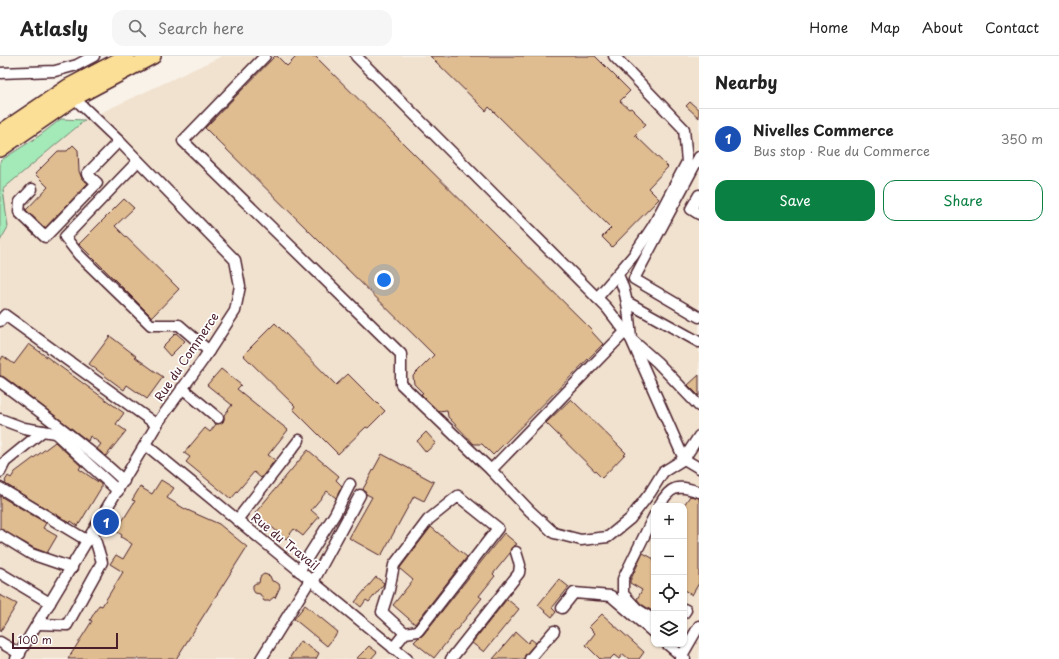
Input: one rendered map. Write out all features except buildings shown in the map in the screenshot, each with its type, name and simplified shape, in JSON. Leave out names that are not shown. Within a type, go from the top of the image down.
[{"type":"highway","points":[[0,133],[68,87],[127,56]]},
{"type":"highway","points":[[0,149],[74,98],[154,56]]},
{"type":"street","points":[[0,73],[55,71],[77,65],[94,56]]},
{"type":"street","points":[[265,56],[183,141],[401,354],[401,384],[491,470],[530,511],[554,532],[582,540],[608,537],[630,519],[650,493],[663,472],[684,459],[699,436]]},
{"type":"street","points":[[356,56],[607,308],[628,335],[657,362],[699,406]]},
{"type":"street","points":[[597,298],[634,256],[653,226],[687,162],[684,128],[614,56]]},
{"type":"street","name":"Rue du Commerce","points":[[18,656],[157,425],[235,311],[240,286],[235,260],[119,141],[74,98]]},
{"type":"street","points":[[32,189],[20,202],[19,212],[44,237],[97,183],[88,174],[119,141]]},
{"type":"street","points":[[699,158],[634,279],[699,317]]},
{"type":"street","points":[[138,161],[65,238],[79,255],[151,325],[179,325],[209,351]]},
{"type":"street","points":[[699,195],[691,209],[699,214]]},
{"type":"street","points":[[618,275],[624,287],[627,302],[628,335],[684,459],[699,468]]},
{"type":"street","points":[[627,302],[699,342]]},
{"type":"street","points":[[0,321],[5,314],[157,425]]},
{"type":"street","points":[[491,470],[628,335]]},
{"type":"street","points":[[0,382],[50,419],[102,461],[124,481]]},
{"type":"street","points":[[182,388],[218,418]]},
{"type":"street","points":[[0,419],[24,428],[55,433],[118,491]]},
{"type":"street","points":[[0,472],[5,462],[43,431]]},
{"type":"street","points":[[237,520],[299,440]]},
{"type":"street","name":"Rue du Travail","points":[[146,445],[407,659]]},
{"type":"street","points":[[299,571],[328,527],[350,484]]},
{"type":"street","points":[[661,503],[665,495],[676,488],[686,487],[699,492]]},
{"type":"street","points":[[0,488],[90,537],[102,562],[67,625],[38,624]]},
{"type":"street","points":[[261,659],[312,581],[360,495]]},
{"type":"street","points":[[393,648],[405,634],[418,631],[498,528],[458,496],[428,520],[394,565],[389,590],[382,612],[405,634]]},
{"type":"street","points":[[651,522],[623,579],[623,594],[637,610],[651,618]]},
{"type":"street","points":[[0,536],[31,554],[72,568]]},
{"type":"street","points":[[451,659],[519,573],[520,565],[516,552]]},
{"type":"street","points":[[0,573],[50,603]]},
{"type":"street","points":[[562,608],[574,593],[611,596],[651,630]]},
{"type":"street","points":[[672,647],[682,658],[699,626]]},
{"type":"street","points":[[530,659],[554,631]]},
{"type":"street","points":[[0,642],[18,656]]},
{"type":"shaded area","points":[[222,56],[699,56],[699,659],[0,659],[0,161],[61,119],[85,120]]},
{"type":"green space","points":[[61,119],[85,120],[3,189],[8,227],[0,241],[0,161],[39,136]]},
{"type":"place","name":"Nivelles Commerce","points":[[106,522]]}]
